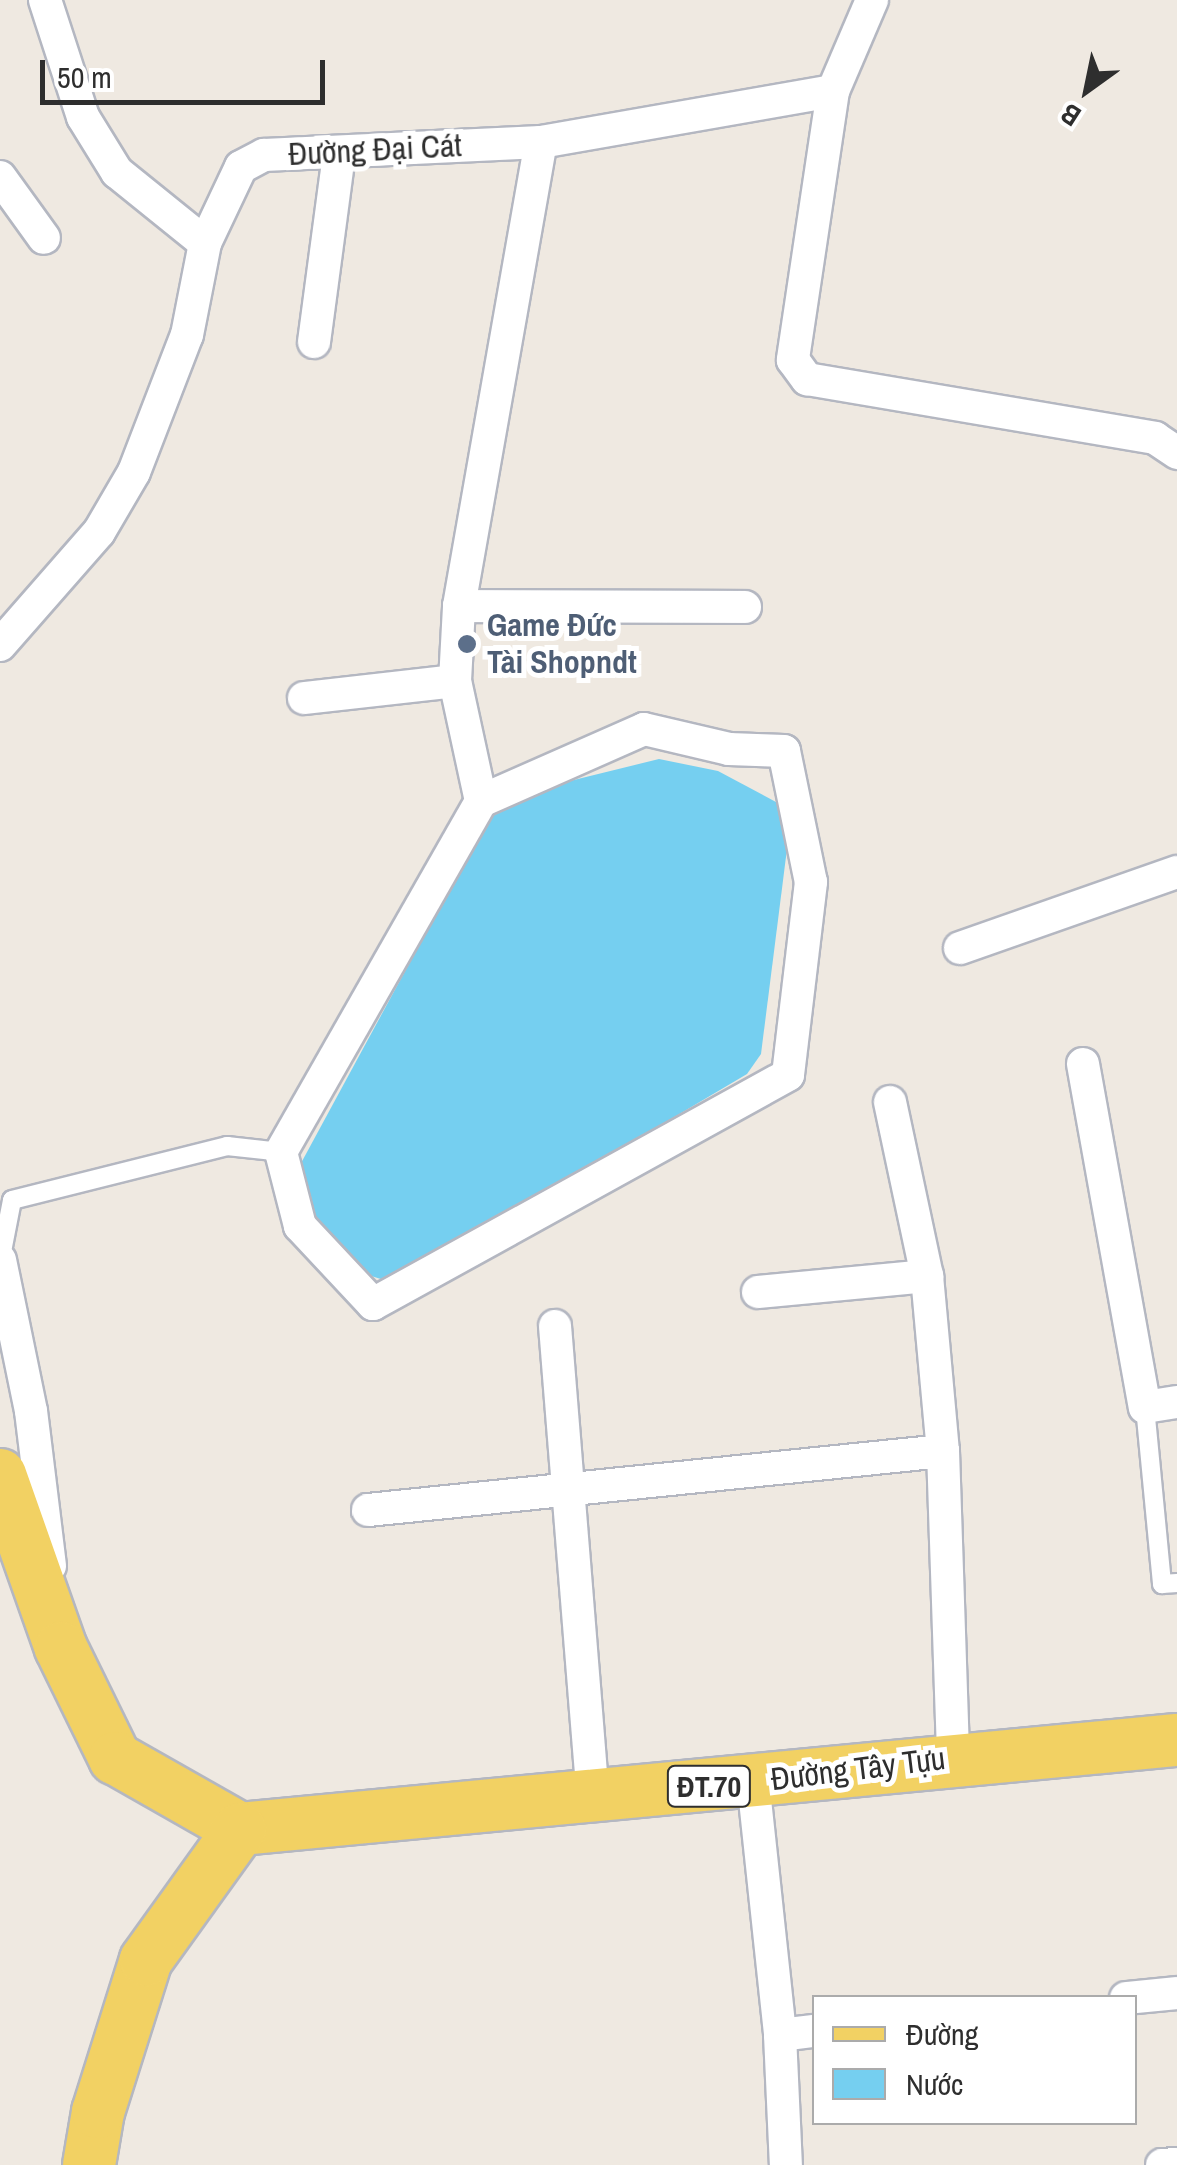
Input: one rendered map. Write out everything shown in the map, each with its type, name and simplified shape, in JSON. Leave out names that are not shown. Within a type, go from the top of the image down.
[{"type":"main road","points":[[0,1475],[61,1648],[116,1758],[240,1830],[146,1960],[98,2112],[89,2165]]},
{"type":"main road","name":"Đường Tây Tựu","points":[[240,1830],[594,1798],[954,1757],[1177,1740]]},
{"type":"street","points":[[46,0],[83,117],[117,172],[205,243]]},
{"type":"street","points":[[872,0],[833,91],[793,360],[807,379],[1155,438],[1177,453]]},
{"type":"street","name":"Đường Đại Cát","points":[[0,644],[99,532],[134,472],[187,335],[205,243],[241,168],[264,155],[541,142],[833,91]]},
{"type":"street","points":[[481,801],[454,680],[460,606],[541,142]]},
{"type":"street","points":[[314,342],[339,154]]},
{"type":"street","points":[[0,177],[44,238]]},
{"type":"street","points":[[460,606],[745,607]]},
{"type":"street","points":[[304,698],[454,680]]},
{"type":"street","points":[[644,729],[729,749],[784,751],[811,882],[788,1075],[373,1304],[300,1226],[282,1152],[481,801],[644,729]]},
{"type":"street","points":[[960,948],[1177,872]]},
{"type":"street","points":[[1083,1064],[1161,1404]]},
{"type":"street","points":[[890,1102],[927,1276],[944,1451],[954,1757]]},
{"type":"street","points":[[0,1262],[31,1411],[61,1648]]},
{"type":"street","points":[[758,1292],[927,1276]]},
{"type":"street","points":[[555,1326],[594,1798]]},
{"type":"street","points":[[368,1510],[944,1451]]},
{"type":"street","points":[[753,1781],[780,2034],[786,2165]]},
{"type":"street","points":[[1137,1997],[1177,1993]]},
{"type":"street","points":[[780,2034],[812,2031]]},
{"type":"street","points":[[1162,2165],[1177,2164]]},
{"type":"lane","points":[[0,1262],[12,1200],[227,1146],[282,1152]]},
{"type":"lane","points":[[1161,1404],[1162,1584],[1177,1584]]},
{"type":"water","points":[[659,759],[718,771],[776,802],[788,841],[761,1054],[747,1074],[394,1283],[358,1272],[306,1209],[300,1165],[488,818],[517,794]]},
{"type":"place","name":"Game Đức Tài Shopndt","points":[[467,644]]}]
